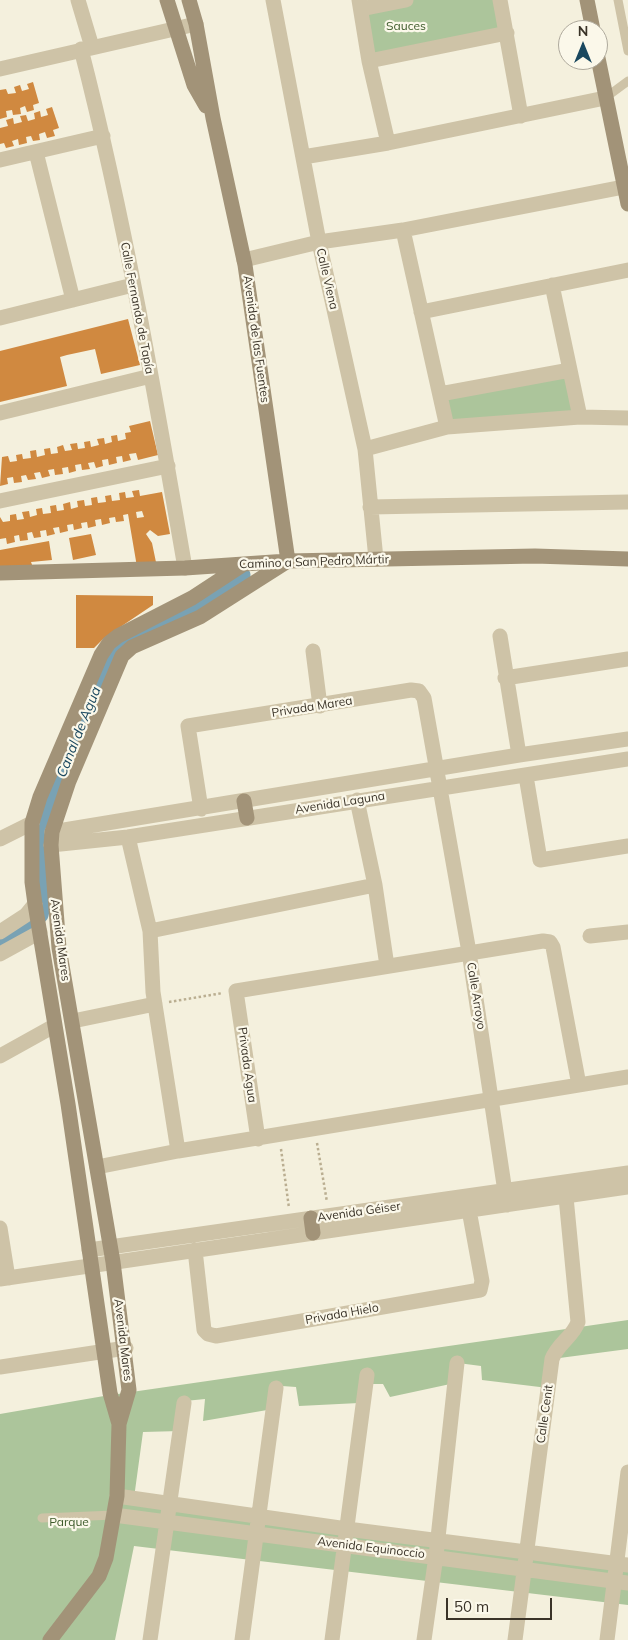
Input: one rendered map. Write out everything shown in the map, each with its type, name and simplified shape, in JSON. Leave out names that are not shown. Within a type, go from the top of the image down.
[{"type":"main road","name":"Avenida de las Fuentes","points":[[167,0],[194,84],[213,118]]},
{"type":"main road","name":"Avenida de las Fuentes","points":[[189,0],[196,24],[213,118],[244,260],[288,561]]},
{"type":"main road","points":[[588,0],[591,20]]},
{"type":"main road","points":[[600,70],[605,98],[623,153],[628,204]]},
{"type":"main road","name":"Camino a San Pedro Mártir","points":[[0,573],[185,568],[288,561],[376,559],[535,556],[628,559]]},
{"type":"main road","name":"Avenida Mares","points":[[50,1640],[99,1576],[106,1558],[117,1496],[119,1424],[129,1390],[126,1348],[112,1255],[56,928],[52,839],[69,781],[122,656],[132,647],[200,616],[288,561]]},
{"type":"main road","name":"Avenida Mares","points":[[119,1424],[110,1393],[68,1104],[35,904],[31,863],[32,823],[78,707],[109,643],[130,629],[192,598],[244,564]]},
{"type":"main road","points":[[244,801],[247,818]]},
{"type":"main road","points":[[68,1104],[86,1099]]},
{"type":"street","name":"Calle Fernando de Tapía","points":[[78,0],[168,466],[185,568]]},
{"type":"street","name":"Calle Viena","points":[[273,0],[319,242],[365,449],[376,559]]},
{"type":"street","points":[[388,143],[369,61],[360,5],[406,0]]},
{"type":"street","points":[[500,0],[521,116]]},
{"type":"street","points":[[0,69],[196,24]]},
{"type":"street","points":[[369,61],[507,33]]},
{"type":"street","points":[[303,157],[388,143],[605,98]]},
{"type":"street","points":[[0,160],[103,136]]},
{"type":"street","points":[[36,152],[73,300]]},
{"type":"street","points":[[244,260],[319,242],[403,230],[626,186]]},
{"type":"street","points":[[403,230],[447,427]]},
{"type":"street","points":[[422,312],[628,270]]},
{"type":"street","points":[[0,318],[133,285]]},
{"type":"street","points":[[552,286],[580,418]]},
{"type":"street","points":[[440,394],[570,370]]},
{"type":"street","points":[[0,413],[151,376]]},
{"type":"street","points":[[365,449],[447,427],[580,418],[628,418]]},
{"type":"street","points":[[0,501],[168,466]]},
{"type":"street","points":[[370,507],[628,502]]},
{"type":"street","points":[[500,636],[505,678],[519,755]]},
{"type":"street","points":[[312,651],[320,706]]},
{"type":"street","points":[[505,678],[628,659]]},
{"type":"street","name":"Privada Marea","points":[[200,809],[188,726],[411,690],[420,691],[424,698],[439,789]]},
{"type":"street","name":"Avenida Laguna","points":[[52,839],[244,801],[519,755],[628,739]]},
{"type":"street","name":"Avenida Laguna","points":[[52,839],[128,837],[628,759]]},
{"type":"street","points":[[526,776],[540,860],[628,846]]},
{"type":"street","name":"Calle Arroyo","points":[[439,789],[470,952],[505,1198]]},
{"type":"street","points":[[358,800],[375,884],[387,966]]},
{"type":"street","points":[[0,839],[32,823]]},
{"type":"street","points":[[128,837],[150,931],[155,1004],[178,1151]]},
{"type":"street","points":[[150,931],[375,884]]},
{"type":"street","points":[[0,932],[20,919],[35,904]]},
{"type":"street","points":[[0,954],[40,932]]},
{"type":"street","points":[[590,936],[628,932]]},
{"type":"street","points":[[236,991],[470,952],[550,942],[553,947],[579,1085]]},
{"type":"street","name":"Privada Agua","points":[[236,991],[258,1139]]},
{"type":"street","points":[[73,1021],[155,1004]]},
{"type":"street","points":[[0,1056],[54,1026]]},
{"type":"street","points":[[97,1167],[178,1151],[628,1077]]},
{"type":"street","name":"Avenida Géiser","points":[[89,1250],[112,1255],[195,1250],[312,1226],[469,1210],[505,1198],[628,1173]]},
{"type":"street","name":"Avenida Géiser","points":[[4,1279],[92,1266],[112,1255],[291,1221],[312,1226],[329,1216],[505,1198],[566,1197],[628,1187]]},
{"type":"street","name":"Calle Cenit","points":[[515,1640],[552,1359],[554,1352],[576,1330],[579,1314],[566,1197]]},
{"type":"street","name":"Privada Hielo","points":[[195,1250],[204,1330],[208,1334],[216,1336],[480,1290],[482,1282],[469,1210]]},
{"type":"street","points":[[0,1228],[4,1279]]},
{"type":"street","points":[[0,1367],[126,1348]]},
{"type":"street","points":[[424,1640],[438,1540],[458,1363]]},
{"type":"street","points":[[332,1640],[368,1374]]},
{"type":"street","points":[[242,1640],[276,1388]]},
{"type":"street","points":[[150,1640],[184,1403]]},
{"type":"street","points":[[607,1640],[621,1582],[628,1472]]},
{"type":"street","name":"Avenida Equinoccio","points":[[117,1496],[347,1529],[622,1564]]},
{"type":"street","name":"Avenida Equinoccio","points":[[114,1515],[436,1556],[621,1582]]},
{"type":"lane","points":[[618,0],[628,51]]},
{"type":"lane","points":[[605,98],[628,81]]},
{"type":"lane","points":[[42,1518],[114,1515]]},
{"type":"path","points":[[155,1004],[236,991]]},
{"type":"path","points":[[315,1129],[329,1216]]},
{"type":"path","points":[[279,1135],[291,1221]]},
{"type":"green space","name":"Sauces","points":[[406,0],[500,0],[507,33],[369,61],[361,9]]},
{"type":"green space","points":[[570,370],[580,417],[447,427],[440,394]]},
{"type":"green space","name":"Parque","points":[[628,1320],[628,1349],[552,1359],[548,1388],[482,1380],[481,1366],[458,1363],[455,1383],[390,1397],[383,1384],[366,1384],[359,1403],[299,1406],[296,1387],[282,1386],[273,1409],[203,1421],[205,1399],[185,1401],[180,1431],[143,1432],[134,1498],[628,1564],[628,1605],[134,1546],[115,1640],[0,1640],[0,1414],[104,1396]]},
{"type":"building","points":[[33,82],[39,103],[33,105],[34,110],[27,112],[25,106],[20,108],[21,114],[13,115],[12,110],[6,111],[7,117],[0,119],[0,90],[6,89],[8,94],[16,93],[14,87],[20,85],[22,91],[29,89],[27,84]]},
{"type":"building","points":[[52,107],[59,128],[53,130],[55,136],[47,138],[45,132],[39,134],[40,140],[33,141],[31,136],[26,137],[27,143],[19,145],[18,139],[12,141],[14,146],[6,148],[4,143],[0,144],[0,128],[8,126],[6,120],[13,118],[14,124],[22,122],[20,116],[26,115],[28,121],[35,119],[34,113],[40,111],[41,117],[48,115],[46,109]]},
{"type":"building","points":[[128,319],[140,365],[101,374],[95,349],[67,355],[60,357],[67,386],[0,402],[0,351]]},
{"type":"building","points":[[150,421],[158,455],[138,460],[136,453],[129,454],[131,460],[123,462],[122,456],[116,457],[117,463],[109,465],[108,459],[102,460],[103,466],[96,468],[94,462],[88,463],[90,469],[82,470],[81,464],[75,465],[76,471],[69,473],[68,467],[62,468],[63,474],[55,475],[54,469],[48,470],[50,476],[42,478],[40,472],[34,473],[36,479],[28,480],[26,475],[21,476],[22,482],[14,483],[13,477],[7,478],[8,484],[0,486],[2,457],[8,456],[10,462],[17,461],[16,455],[22,454],[23,459],[31,458],[30,451],[36,450],[37,457],[45,455],[44,449],[50,448],[51,454],[58,453],[57,447],[63,445],[65,451],[72,450],[70,444],[77,443],[78,449],[85,448],[84,442],[90,441],[91,447],[99,445],[97,439],[104,438],[105,444],[112,442],[111,436],[117,435],[118,441],[126,439],[125,433],[131,432],[129,426]]},
{"type":"building","points":[[139,490],[140,496],[162,492],[170,534],[158,536],[150,530],[146,534],[152,543],[157,567],[137,567],[128,514],[123,515],[124,521],[116,522],[115,517],[109,518],[110,523],[102,525],[101,519],[95,520],[96,526],[88,528],[87,522],[81,523],[82,528],[74,530],[73,524],[67,525],[68,531],[60,533],[59,527],[53,528],[55,534],[47,536],[46,530],[40,531],[41,537],[34,538],[32,532],[27,533],[28,540],[20,541],[19,535],[14,536],[15,542],[7,544],[6,538],[0,539],[0,517],[3,522],[10,521],[10,515],[16,514],[17,520],[24,519],[22,512],[29,511],[30,517],[37,515],[36,509],[42,508],[43,514],[51,513],[50,506],[56,505],[57,511],[64,510],[63,504],[70,502],[71,509],[78,507],[77,501],[84,500],[85,506],[92,505],[91,498],[97,497],[98,503],[106,502],[105,496],[111,495],[112,501],[120,500],[119,493],[125,492],[126,498],[134,497],[132,491]],"holes":[[[142,511],[144,517],[137,518],[136,512]]]},
{"type":"building","points":[[91,534],[96,555],[73,560],[69,538]]},
{"type":"building","points":[[49,541],[52,560],[31,562],[34,570],[0,569],[0,550]]},
{"type":"building","points":[[76,595],[153,596],[153,605],[104,638],[94,648],[76,648]]},
{"type":"waterway","name":"Canal de Agua","points":[[0,943],[26,928],[41,915],[44,902],[42,838],[47,811],[113,649],[128,639],[193,608],[243,575]]}]
